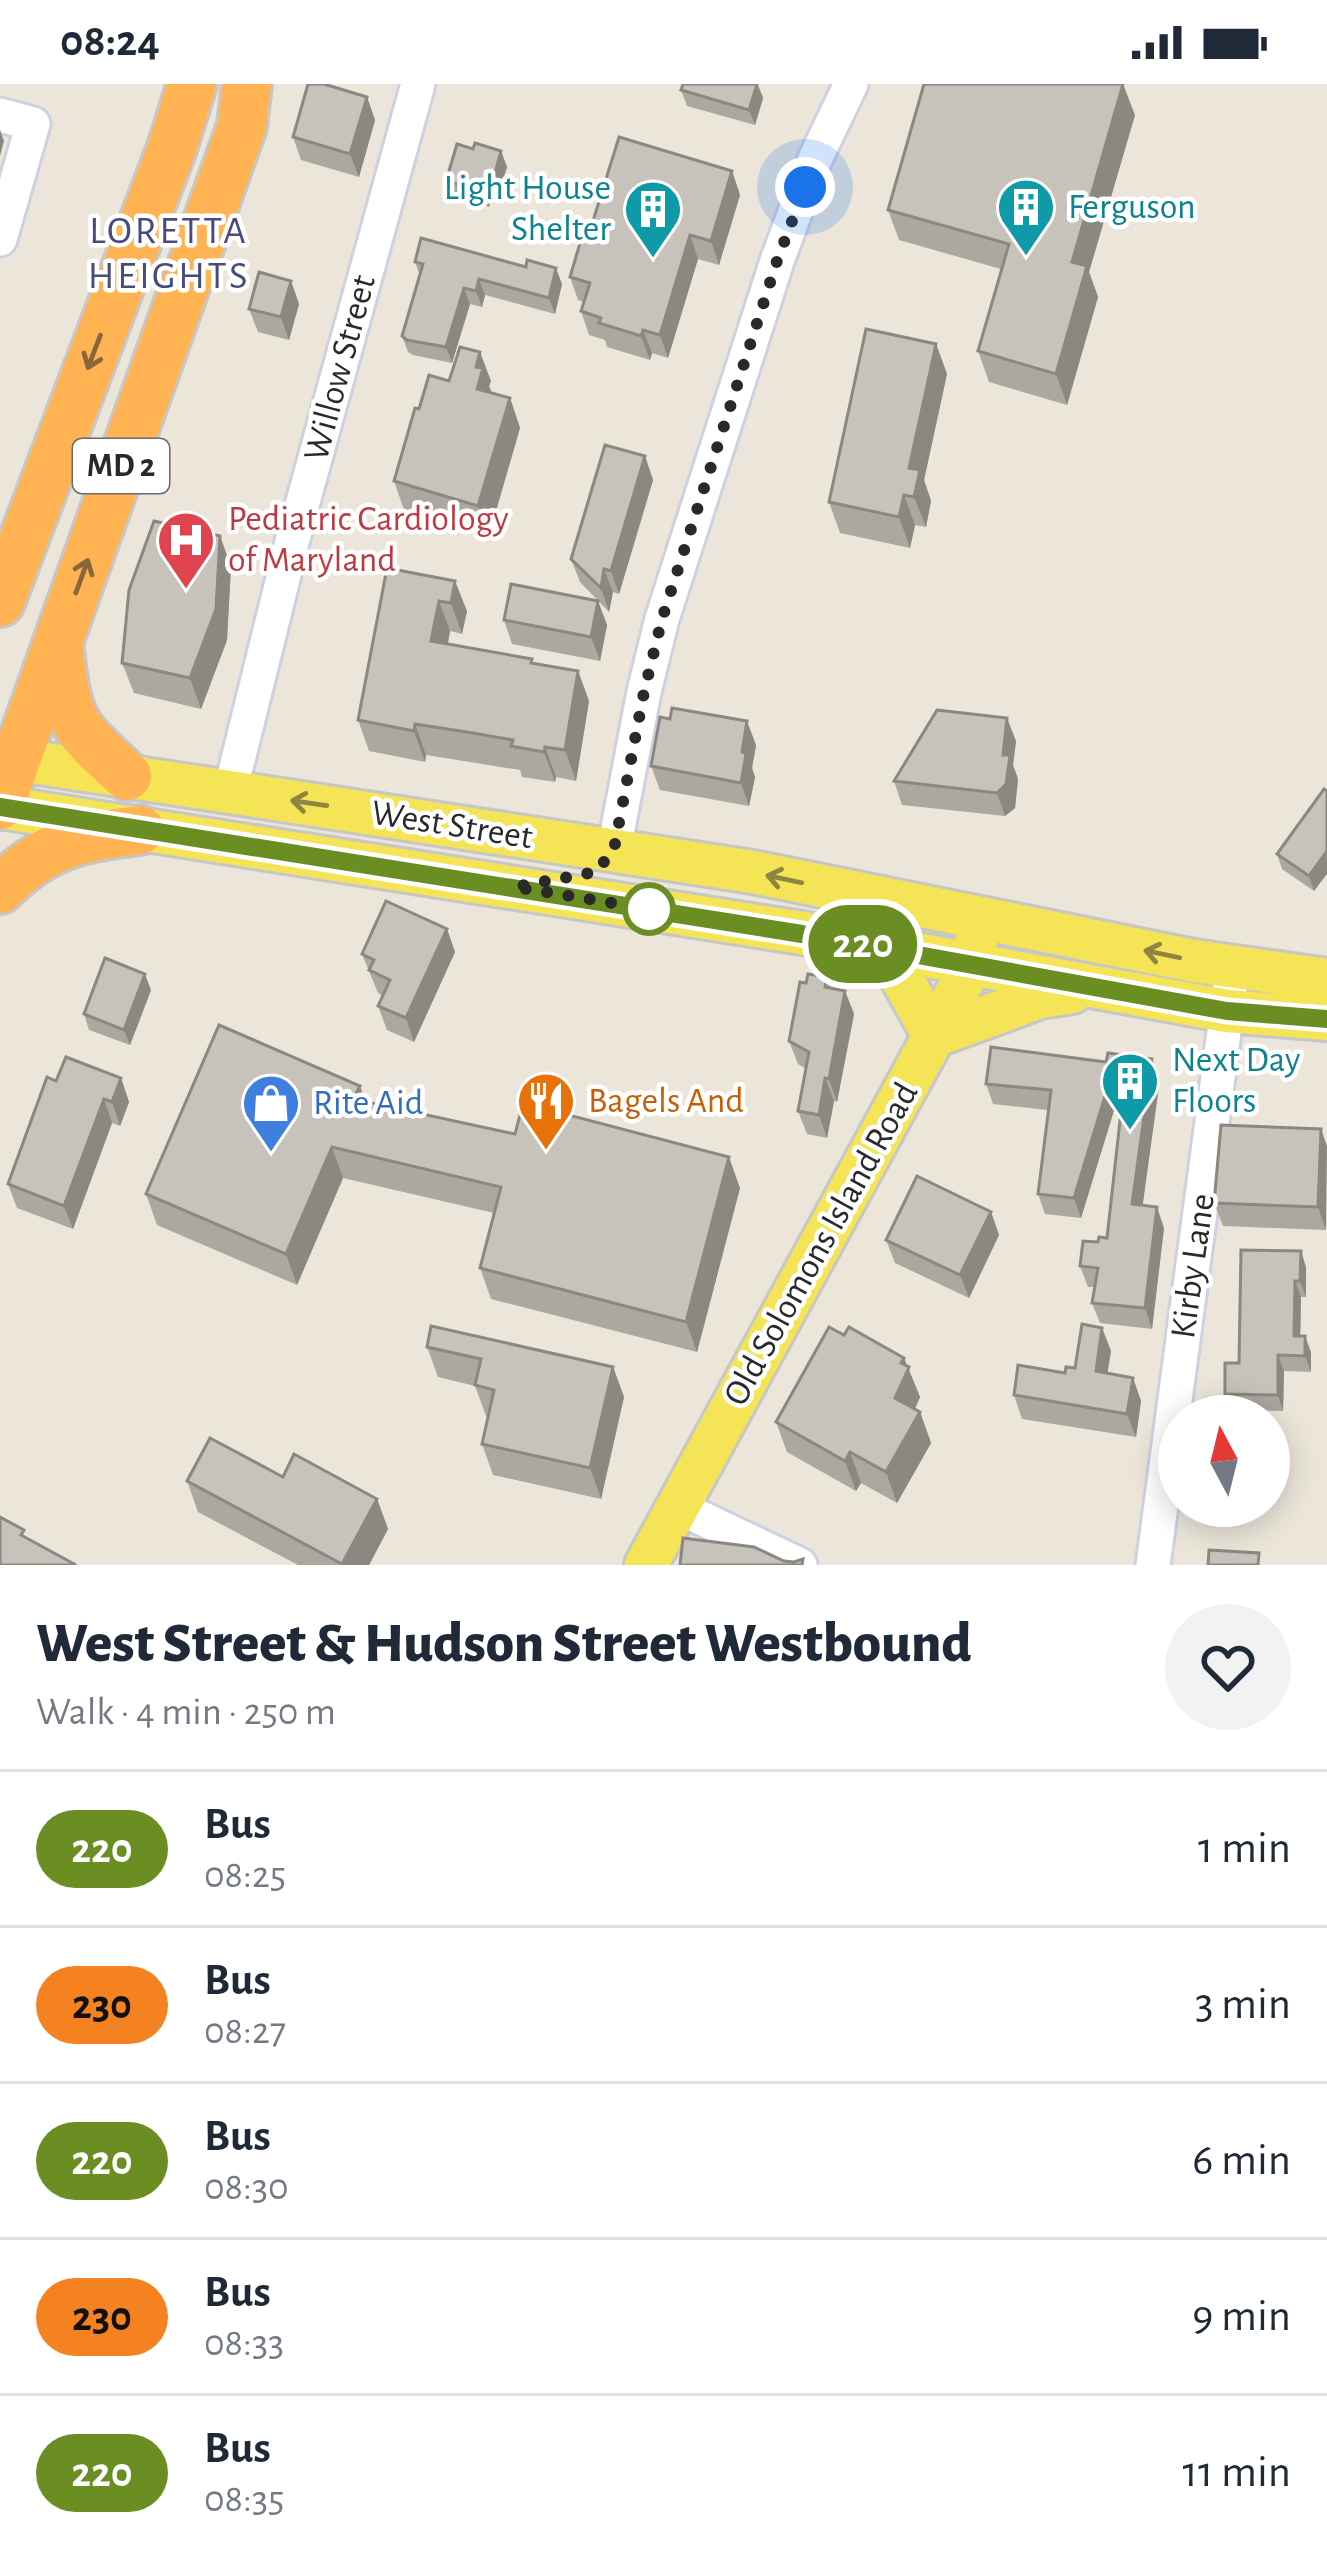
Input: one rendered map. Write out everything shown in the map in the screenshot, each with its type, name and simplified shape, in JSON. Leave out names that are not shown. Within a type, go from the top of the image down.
[{"type":"highway","name":"MD 2","points":[[0,602],[192,84]]},
{"type":"highway","name":"MD 2","points":[[0,806],[8,758],[58,642],[250,98]]},
{"type":"highway","points":[[58,642],[64,698],[73,721],[127,776]]},
{"type":"highway","points":[[0,889],[55,846],[87,836],[140,830]]},
{"type":"main road","name":"West Street","points":[[8,758],[754,872],[1232,968],[1327,980]]},
{"type":"main road","name":"West Street","points":[[0,806],[864,944],[1227,1011],[1327,1019]]},
{"type":"main road","points":[[514,887],[596,872],[614,849]]},
{"type":"main road","name":"Old Solomons Island Road","points":[[646,1565],[971,965],[982,917]]},
{"type":"main road","points":[[864,944],[900,975],[934,1036],[1040,997],[1093,988]]},
{"type":"street","name":"Willow Street","points":[[230,792],[296,526],[418,84]]},
{"type":"street","points":[[614,849],[662,619],[777,261],[815,159],[851,84]]},
{"type":"street","points":[[0,115],[33,124],[0,239]]},
{"type":"street","name":"Kirby Lane","points":[[1153,1565],[1232,968]]},
{"type":"street","points":[[678,1507],[800,1565]]},
{"type":"building","points":[[308,84],[367,97],[350,154],[293,137]]},
{"type":"building","points":[[683,84],[757,84],[749,110],[681,90]]},
{"type":"building","name":"Ferguson","points":[[924,84],[1123,84],[1072,262],[1087,266],[1056,374],[978,351],[1009,244],[888,210]]},
{"type":"building","name":"Light House Shelter","points":[[619,137],[732,171],[711,241],[690,235],[660,335],[643,330],[641,336],[599,323],[601,318],[581,311],[590,283],[570,277],[583,233],[589,234]]},
{"type":"building","points":[[475,143],[501,151],[494,177],[487,174],[483,191],[446,181],[457,144],[473,149]]},
{"type":"building","points":[[421,238],[526,267],[527,260],[556,268],[549,298],[479,279],[476,291],[464,288],[446,347],[407,340],[402,336],[423,264],[415,262]]},
{"type":"building","points":[[259,272],[291,281],[281,317],[249,309]]},
{"type":"building","points":[[866,329],[936,344],[909,468],[920,470],[914,497],[904,495],[899,517],[829,502]]},
{"type":"building","points":[[460,347],[480,352],[476,367],[483,368],[477,389],[510,398],[478,506],[394,481],[429,375],[449,381]]},
{"type":"building","points":[[605,445],[645,456],[611,571],[604,569],[601,588],[571,559]]},
{"type":"building","points":[[154,521],[220,536],[216,609],[190,678],[122,663],[129,590]]},
{"type":"building","points":[[387,568],[455,581],[451,603],[439,601],[431,641],[578,671],[565,750],[545,747],[544,752],[473,733],[415,724],[414,731],[358,720]]},
{"type":"building","points":[[511,584],[598,601],[591,637],[504,620]]},
{"type":"building","points":[[672,708],[747,721],[741,783],[651,766],[660,717],[670,719]]},
{"type":"building","points":[[937,710],[1007,718],[1003,755],[1010,755],[1006,784],[997,793],[894,781]]},
{"type":"building","points":[[1324,789],[1327,851],[1309,876],[1277,854]]},
{"type":"building","points":[[386,901],[447,929],[406,1018],[378,1006],[390,980],[369,970],[374,960],[362,954]]},
{"type":"building","points":[[105,958],[145,974],[124,1030],[84,1014]]},
{"type":"building","points":[[808,974],[827,977],[825,987],[845,991],[819,1115],[798,1111],[809,1052],[789,1041],[800,982],[806,983]]},
{"type":"building","points":[[219,1025],[360,1086],[353,1099],[515,1134],[523,1103],[729,1157],[686,1322],[480,1268],[501,1187],[332,1147],[286,1254],[146,1194]]},
{"type":"building","points":[[991,1047],[1106,1062],[1108,1053],[1152,1059],[1132,1204],[1157,1207],[1145,1308],[1092,1303],[1098,1268],[1080,1266],[1083,1241],[1107,1238],[1125,1076],[1112,1073],[1074,1198],[1038,1194],[1051,1090],[986,1084]]},
{"type":"building","points":[[66,1057],[121,1078],[112,1102],[104,1099],[64,1206],[8,1184],[47,1077],[56,1081]]},
{"type":"building","points":[[1221,1125],[1321,1129],[1318,1207],[1214,1203]]},
{"type":"building","points":[[917,1176],[991,1212],[960,1275],[886,1240]]},
{"type":"building","points":[[1241,1250],[1301,1251],[1294,1336],[1305,1336],[1305,1356],[1278,1355],[1278,1395],[1225,1394],[1225,1363],[1239,1363]]},
{"type":"building","points":[[1082,1324],[1102,1328],[1096,1371],[1133,1378],[1127,1414],[1014,1395],[1018,1365],[1065,1373],[1066,1367],[1075,1368]]},
{"type":"building","points":[[431,1326],[613,1367],[590,1468],[482,1444],[494,1390],[475,1385],[481,1359],[427,1347]]},
{"type":"building","points":[[829,1327],[844,1335],[849,1327],[904,1358],[901,1363],[909,1367],[895,1398],[920,1412],[886,1472],[850,1452],[845,1461],[776,1422]]},
{"type":"building","points":[[210,1438],[283,1477],[294,1454],[377,1499],[342,1564],[187,1481]]},
{"type":"building","points":[[0,1517],[24,1530],[21,1535],[76,1565],[0,1565]]},
{"type":"building","points":[[683,1538],[754,1547],[784,1561],[803,1559],[802,1565],[680,1565]]},
{"type":"building","points":[[1209,1550],[1259,1553],[1258,1565],[1208,1565]]},
{"type":"bus line","name":"220","points":[[0,807],[802,934],[1227,1011],[1327,1019]]},
{"type":"place","name":"Ferguson","points":[[1026,258]]},
{"type":"place","name":"Light House Shelter","points":[[653,260]]},
{"type":"place","name":"Pediatric Cardiology of Maryland","points":[[186,591]]},
{"type":"place","name":"Next Day Floors","points":[[1130,1132]]},
{"type":"place","name":"Bagels And","points":[[546,1152]]},
{"type":"place","name":"Rite Aid","points":[[271,1154]]},
{"type":"district","name":"LORETTA HEIGHTS","points":[[169,254]]},
{"type":"route","points":[[649,909],[662,911],[514,887],[596,872],[614,849],[662,619],[805,187]]}]
